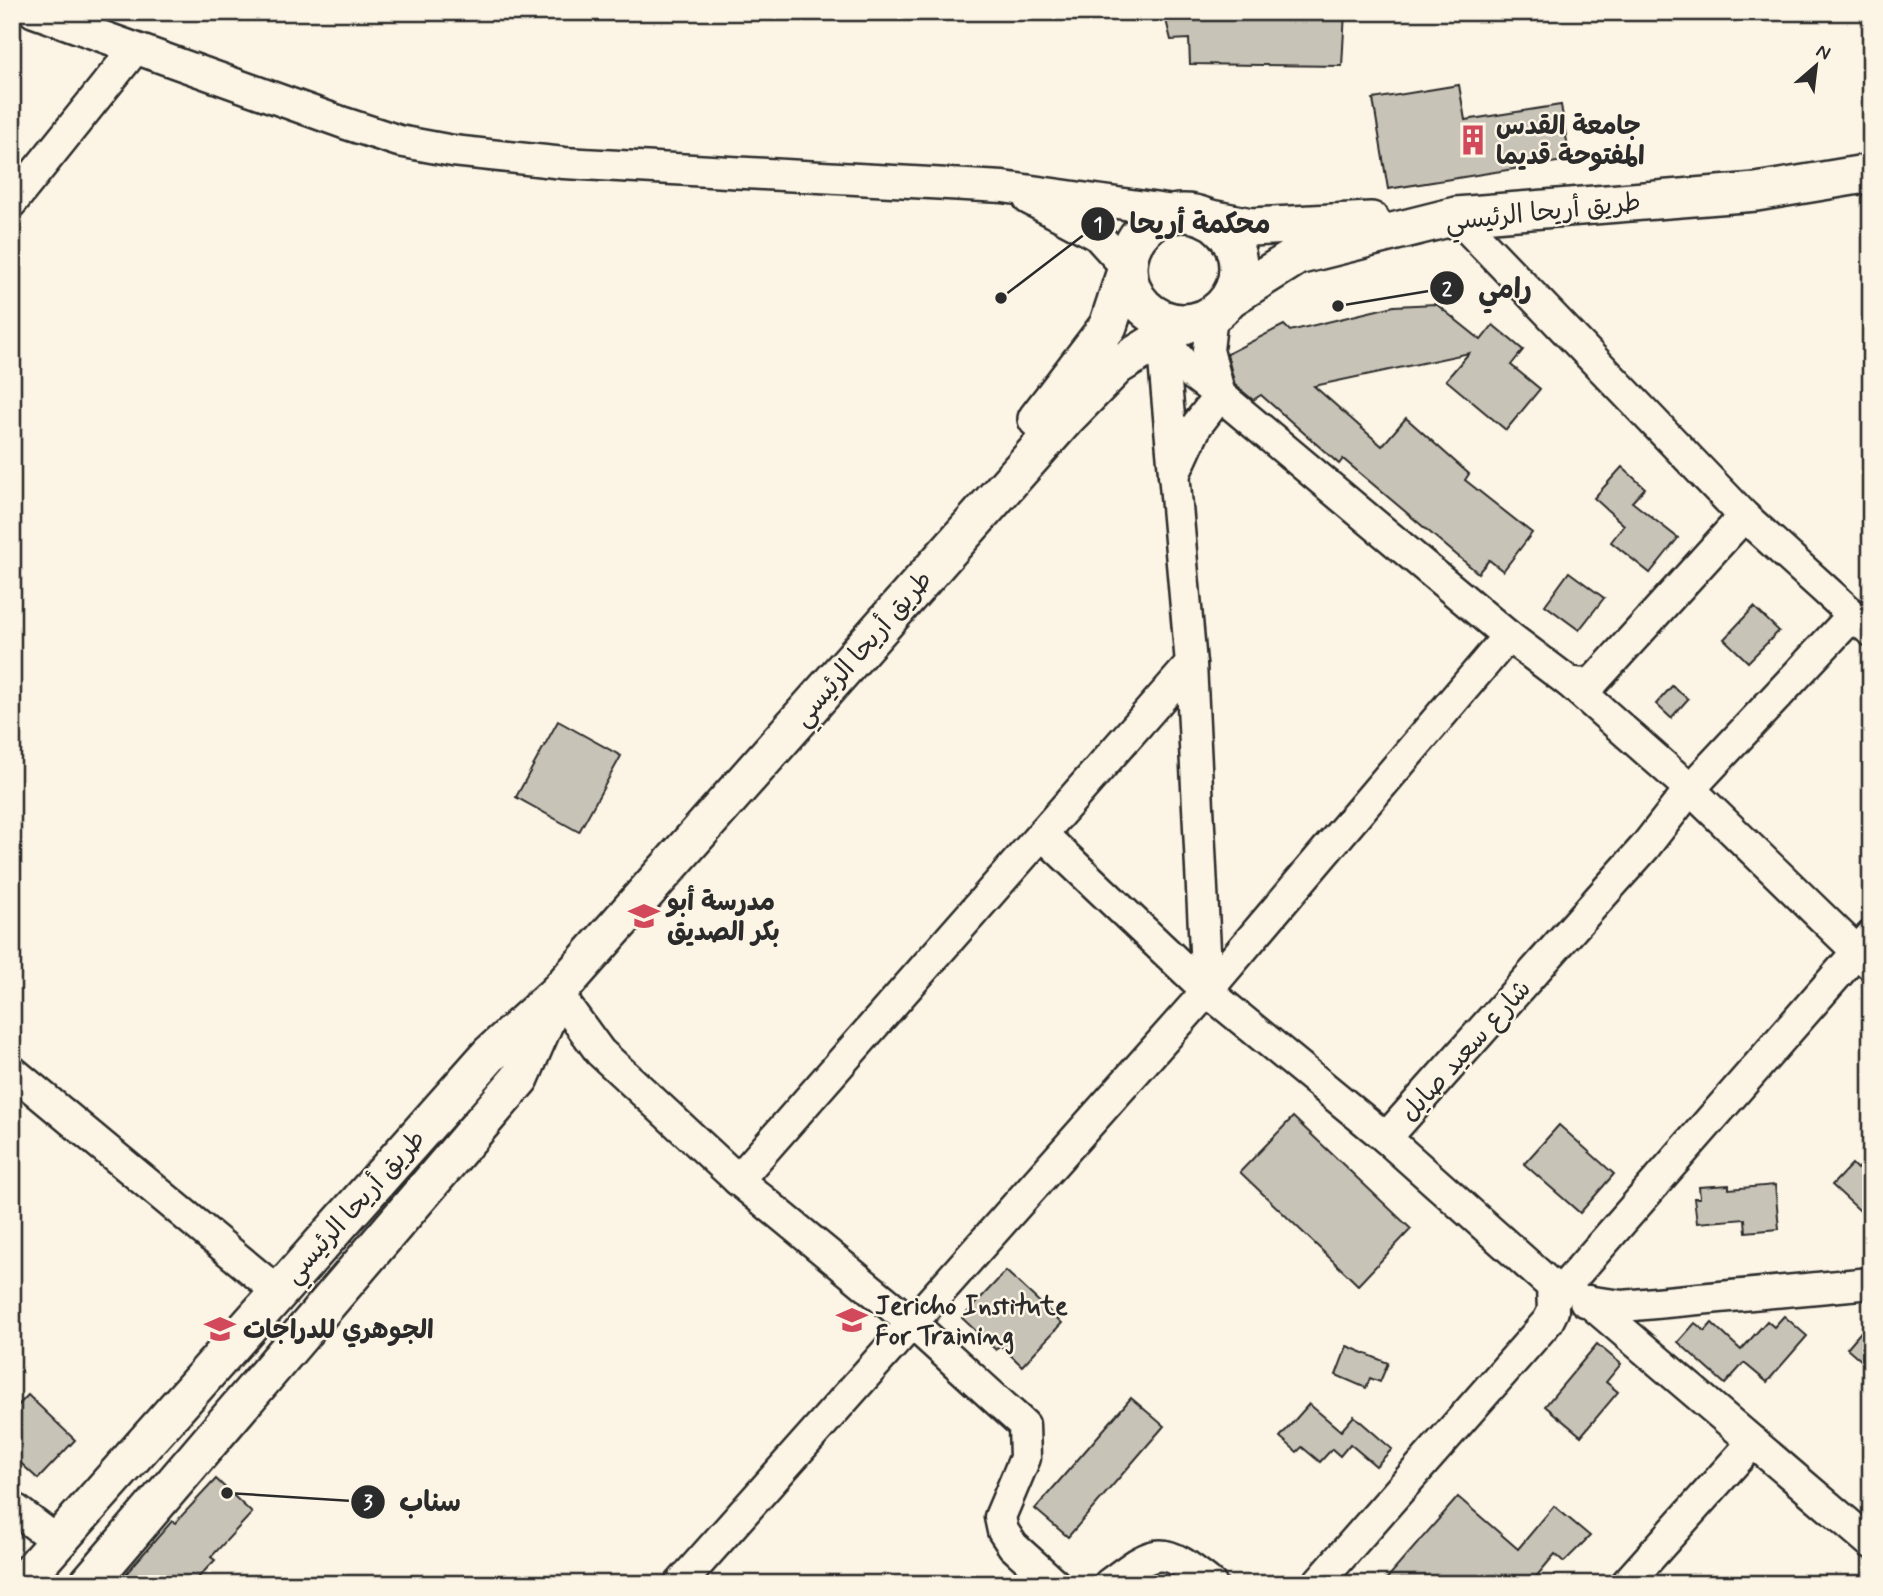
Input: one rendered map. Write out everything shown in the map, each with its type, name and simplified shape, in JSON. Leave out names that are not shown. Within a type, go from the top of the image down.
[{"type":"main road","name":"طريق أريحا الرئيسي","points":[[20,1584],[490,1054],[557,993],[1067,417],[1117,366],[1297,256],[1456,216],[1756,192],[1871,173]]},
{"type":"main road","points":[[911,592],[1006,460],[1098,340],[1111,317],[1127,268],[1131,246],[1152,222],[1169,214],[1197,216],[1251,227],[1456,216]]},
{"type":"main road","points":[[1127,268],[1130,285],[1144,307],[1167,321],[1197,319],[1237,281],[1236,253],[1222,229],[1197,216]]},
{"type":"main road","name":"طريق أريحا الرئيسي","points":[[88,1584],[520,1078],[557,993]]},
{"type":"street","points":[[34,12],[344,123],[399,141],[453,151],[564,163],[1003,187],[1197,216]]},
{"type":"street","points":[[12,202],[134,50]]},
{"type":"street","points":[[1003,187],[1097,234],[1127,268]]},
{"type":"street","points":[[1456,216],[1744,516],[1862,623]]},
{"type":"street","points":[[1197,319],[1220,395]]},
{"type":"street","points":[[1197,319],[1192,374],[1508,636],[1569,682],[1866,951],[1555,1298],[1548,1321],[1317,1584]]},
{"type":"street","points":[[1197,319],[1173,475],[1191,664],[1207,991]]},
{"type":"street","points":[[1173,475],[1197,425],[1220,395]]},
{"type":"street","points":[[1569,682],[1584,684],[1595,680],[1744,516]]},
{"type":"street","name":"شارع سعيد صايل","points":[[1042,834],[1207,991],[1386,1138],[1636,857],[1690,789],[1862,623]]},
{"type":"street","points":[[680,1584],[914,1324],[1207,991],[1508,636]]},
{"type":"street","points":[[738,1180],[1191,664]]},
{"type":"street","points":[[557,993],[600,1052],[738,1180],[914,1324],[1024,1425],[1025,1458],[1000,1517],[1003,1531],[1013,1546],[1055,1584]]},
{"type":"street","points":[[12,1071],[278,1292]]},
{"type":"street","points":[[1386,1138],[1552,1286],[1555,1298]]},
{"type":"street","points":[[1555,1298],[1623,1306],[1871,1283]]},
{"type":"street","points":[[1588,1301],[1871,1543]]},
{"type":"street","points":[[1626,1584],[1753,1443]]},
{"type":"street","points":[[12,1507],[57,1541]]},
{"type":"street","points":[[1109,1584],[1140,1560],[1167,1555],[1177,1558],[1211,1584]]},
{"type":"building","points":[[1164,12],[1345,12],[1342,66],[1190,64],[1189,39],[1171,40]]},
{"type":"building","name":"جامعة القدس المفتوحة قديما","points":[[1459,85],[1465,120],[1561,105],[1570,160],[1388,189],[1373,99]]},
{"type":"building","points":[[1436,304],[1481,340],[1493,325],[1523,350],[1511,365],[1540,389],[1506,430],[1446,380],[1469,353],[1314,386],[1382,446],[1406,418],[1469,474],[1465,480],[1532,533],[1503,571],[1489,560],[1478,573],[1343,459],[1339,464],[1261,395],[1253,400],[1235,385],[1227,354],[1284,325],[1290,331],[1394,306]]},
{"type":"building","points":[[1622,467],[1645,488],[1632,502],[1678,538],[1650,573],[1611,542],[1624,525],[1594,498]]},
{"type":"building","points":[[1569,572],[1604,598],[1579,630],[1545,605]]},
{"type":"building","points":[[1754,607],[1779,631],[1748,662],[1724,639]]},
{"type":"building","points":[[1672,686],[1688,699],[1671,718],[1656,704]]},
{"type":"building","points":[[558,721],[621,756],[579,832],[516,797]]},
{"type":"building","points":[[1293,1117],[1411,1229],[1358,1285],[1240,1172]]},
{"type":"building","points":[[1559,1125],[1614,1174],[1580,1213],[1524,1164]]},
{"type":"building","points":[[1852,1164],[1857,1169],[1861,1164],[1871,1174],[1871,1221],[1832,1185]]},
{"type":"building","points":[[1729,1185],[1729,1189],[1775,1185],[1779,1229],[1746,1232],[1745,1219],[1697,1223],[1694,1198],[1700,1198],[1699,1187]]},
{"type":"building","points":[[1006,1271],[1062,1323],[1022,1366],[1000,1345],[996,1350],[962,1318]]},
{"type":"building","points":[[1784,1316],[1807,1336],[1767,1382],[1744,1363],[1725,1384],[1678,1342],[1695,1323],[1705,1331],[1712,1323],[1741,1350],[1767,1321],[1774,1327]]},
{"type":"building","points":[[1871,1320],[1871,1369],[1847,1348]]},
{"type":"building","points":[[1597,1344],[1621,1364],[1606,1382],[1618,1392],[1581,1436],[1545,1406]]},
{"type":"building","points":[[1347,1346],[1388,1363],[1380,1382],[1370,1378],[1366,1388],[1336,1375]]},
{"type":"building","points":[[28,1395],[75,1440],[38,1479],[12,1455],[12,1412]]},
{"type":"building","points":[[1131,1398],[1164,1426],[1068,1537],[1035,1509]]},
{"type":"building","points":[[1309,1404],[1341,1431],[1354,1416],[1392,1449],[1376,1466],[1350,1444],[1340,1456],[1332,1449],[1320,1462],[1302,1447],[1297,1452],[1280,1437]]},
{"type":"building","points":[[216,1479],[252,1513],[211,1557],[215,1560],[192,1584],[117,1584],[172,1521],[175,1523]]},
{"type":"building","points":[[1458,1497],[1518,1549],[1554,1506],[1590,1536],[1564,1562],[1555,1554],[1530,1584],[1382,1584]]},
{"type":"place","name":"جامعة القدس المفتوحة قديما","points":[[1473,140]]},
{"type":"place","name":"محكمة أريحا","points":[[1001,298]]},
{"type":"place","name":"رامي","points":[[1338,306]]},
{"type":"place","name":"مدرسة أبو بكر الصديق","points":[[644,916]]},
{"type":"place","name":"Jericho Institute For Training","points":[[852,1320]]},
{"type":"place","name":"الجوهري للدراجات","points":[[220,1329]]},
{"type":"place","name":"سناب","points":[[227,1493]]}]
